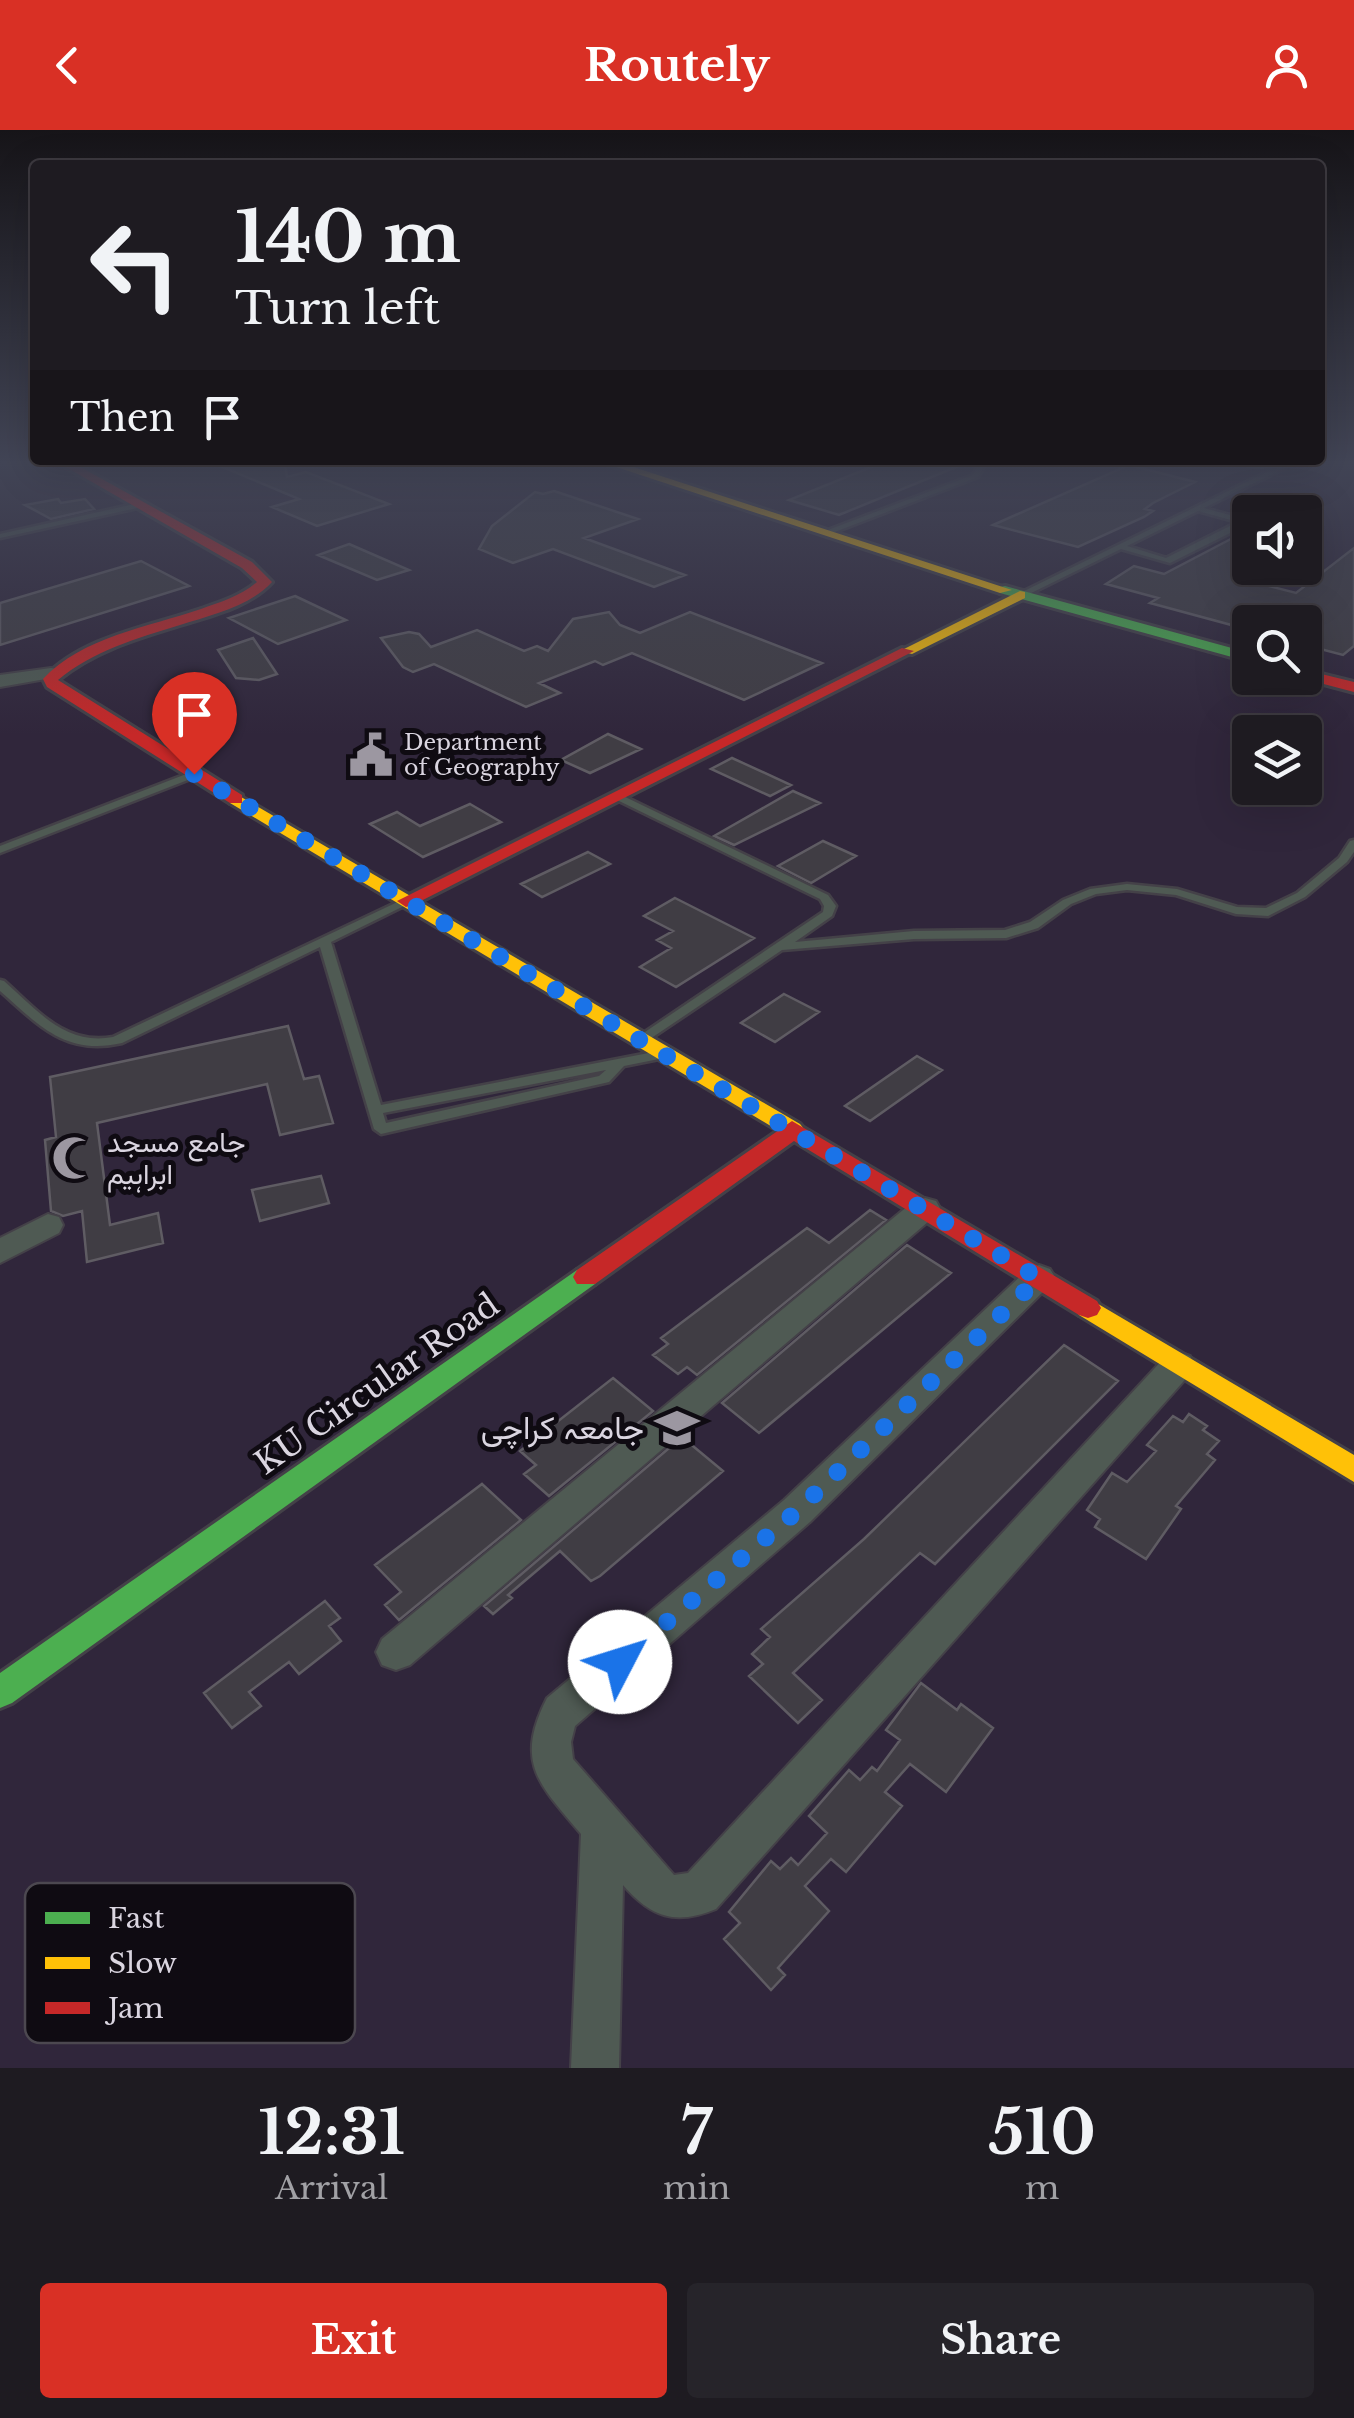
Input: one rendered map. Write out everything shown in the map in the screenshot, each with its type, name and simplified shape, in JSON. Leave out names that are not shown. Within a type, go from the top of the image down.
[{"type":"street","points":[[0,681],[51,673],[83,653],[244,599],[264,586],[263,578],[226,553]]},
{"type":"street","points":[[889,553],[1020,595],[1232,653]]},
{"type":"street","points":[[406,901],[1020,595]]},
{"type":"street","points":[[51,673],[52,684],[58,689],[194,774],[925,1208],[1354,1470]]},
{"type":"street","points":[[1322,679],[1354,687]]},
{"type":"street","name":"KU Circular Road","points":[[0,1692],[792,1131]]},
{"type":"street","points":[[396,1652],[925,1208]]},
{"type":"street","points":[[0,1252],[48,1225]]},
{"type":"street","points":[[1039,1278],[797,1511],[561,1712],[549,1736],[549,1754],[556,1772],[658,1891],[672,1898],[700,1893],[1178,1365]]},
{"type":"street","points":[[595,2068],[603,1825]]},
{"type":"lane","points":[[1020,595],[1108,553]]},
{"type":"lane","points":[[1144,553],[1167,560],[1181,553]]},
{"type":"lane","points":[[0,850],[194,774]]},
{"type":"lane","points":[[618,796],[828,900],[828,914],[642,1041]]},
{"type":"lane","points":[[780,947],[914,935],[1006,934],[1034,925],[1081,896],[1126,887],[1177,892],[1236,910],[1268,912],[1314,884],[1343,860],[1354,843]]},
{"type":"lane","points":[[0,984],[66,1039],[97,1046],[117,1040],[406,901]]},
{"type":"lane","points":[[324,942],[381,1128],[604,1078],[618,1065],[664,1054]]},
{"type":"shaded area","name":"جامعہ کراچی","points":[[0,553],[1232,553],[1232,585],[1322,585],[1322,553],[1354,553],[1354,2068],[0,2068]]},
{"type":"building","points":[[371,553],[409,570],[377,580],[318,555]]},
{"type":"building","points":[[490,553],[540,553],[513,563]]},
{"type":"building","points":[[565,553],[626,553],[685,575],[654,587]]},
{"type":"building","points":[[1203,553],[1232,553],[1232,585],[1265,585],[1296,593],[1306,585],[1322,585],[1322,573],[1347,553],[1354,553],[1354,646],[1343,655],[1322,649],[1322,605],[1232,605],[1232,625],[1150,603],[1158,598],[1106,584],[1134,566],[1164,574]]},
{"type":"building","points":[[141,561],[189,586],[0,645],[0,603]]},
{"type":"building","points":[[295,596],[346,620],[278,644],[229,618]]},
{"type":"building","points":[[609,612],[620,625],[640,633],[690,612],[822,663],[744,700],[632,653],[603,665],[595,661],[539,683],[560,693],[526,707],[434,664],[413,672],[403,667],[381,638],[409,632],[419,634],[431,647],[477,630],[524,651],[537,646],[548,651],[573,619]]},
{"type":"building","points":[[253,638],[277,674],[259,680],[236,678],[218,650]]},
{"type":"building","points":[[608,734],[641,749],[590,773],[561,760]]},
{"type":"building","points":[[732,758],[791,785],[770,796],[711,769]]},
{"type":"building","points":[[793,791],[820,803],[734,845],[714,836]]},
{"type":"building","points":[[470,804],[501,822],[423,857],[370,824],[397,812],[420,826]]},
{"type":"building","points":[[823,841],[856,856],[811,883],[778,866]]},
{"type":"building","points":[[588,852],[610,864],[542,897],[521,884]]},
{"type":"building","points":[[675,898],[754,938],[676,987],[640,967],[671,948],[657,940],[673,931],[644,916]]},
{"type":"building","points":[[784,994],[819,1012],[775,1042],[741,1023]]},
{"type":"building","name":"جامع مسجد ابراہیم","points":[[288,1026],[304,1079],[319,1076],[333,1123],[280,1135],[267,1084],[97,1123],[110,1225],[158,1213],[163,1243],[87,1262],[82,1211],[63,1216],[51,1211],[45,1140],[56,1137],[50,1077]]},
{"type":"building","points":[[917,1056],[942,1070],[870,1121],[845,1106]]},
{"type":"building","points":[[321,1176],[329,1203],[260,1221],[252,1190]]},
{"type":"building","points":[[870,1210],[886,1220],[697,1375],[687,1367],[678,1374],[653,1355],[668,1344],[661,1338],[807,1228],[829,1243]]},
{"type":"building","points":[[907,1245],[951,1273],[759,1433],[722,1403]]},
{"type":"building","points":[[1064,1345],[1118,1381],[935,1564],[920,1553],[793,1673],[822,1700],[798,1723],[749,1676],[763,1664],[752,1654],[770,1637],[761,1629],[864,1539]]},
{"type":"building","points":[[613,1378],[653,1411],[549,1496],[524,1474],[536,1465],[520,1451]]},
{"type":"building","points":[[1189,1414],[1207,1426],[1203,1430],[1219,1441],[1207,1454],[1215,1460],[1176,1506],[1181,1509],[1146,1559],[1095,1527],[1100,1519],[1087,1510],[1112,1473],[1127,1482],[1156,1451],[1147,1445],[1173,1416],[1183,1422]]},
{"type":"building","points":[[682,1437],[723,1471],[600,1576],[591,1581],[560,1551],[508,1595],[512,1598],[493,1614],[484,1606]]},
{"type":"building","points":[[482,1484],[521,1520],[399,1620],[385,1605],[401,1592],[375,1565]]},
{"type":"building","points":[[325,1601],[340,1618],[329,1626],[341,1641],[299,1674],[289,1662],[249,1692],[261,1706],[232,1728],[204,1693]]},
{"type":"building","points":[[921,1683],[957,1710],[961,1704],[993,1728],[946,1792],[910,1764],[885,1792],[902,1806],[846,1872],[831,1859],[805,1886],[829,1911],[778,1968],[785,1975],[771,1990],[724,1939],[740,1923],[729,1912],[771,1861],[780,1869],[791,1858],[798,1865],[827,1833],[809,1816],[849,1770],[860,1780],[872,1767],[877,1771],[900,1740],[886,1730]]},
{"type":"traffic: fast","points":[[1005,590],[1232,653]]},
{"type":"traffic: fast","points":[[0,1692],[586,1277]]},
{"type":"traffic: slow","points":[[891,553],[1005,590]]},
{"type":"traffic: slow","points":[[907,651],[1020,595]]},
{"type":"traffic: slow","points":[[236,799],[792,1129]]},
{"type":"traffic: slow","points":[[1088,1308],[1354,1470]]},
{"type":"traffic: jam","points":[[226,553],[247,565],[265,582],[253,593],[231,603],[99,648],[50,679],[52,684],[236,799]]},
{"type":"traffic: jam","points":[[406,901],[907,651]]},
{"type":"traffic: jam","points":[[1322,679],[1354,687]]},
{"type":"traffic: jam","points":[[792,1129],[1088,1308]]},
{"type":"traffic: jam","points":[[586,1277],[792,1131]]},
{"type":"place","name":"Department of Geography","points":[[371,755]]},
{"type":"place","name":"جامع مسجد ابراہیم","points":[[74,1158]]},
{"type":"place","name":"جامعہ کراچی","points":[[677,1428]]},
{"type":"route","points":[[194,774],[1039,1278],[797,1511],[620,1662]]}]
